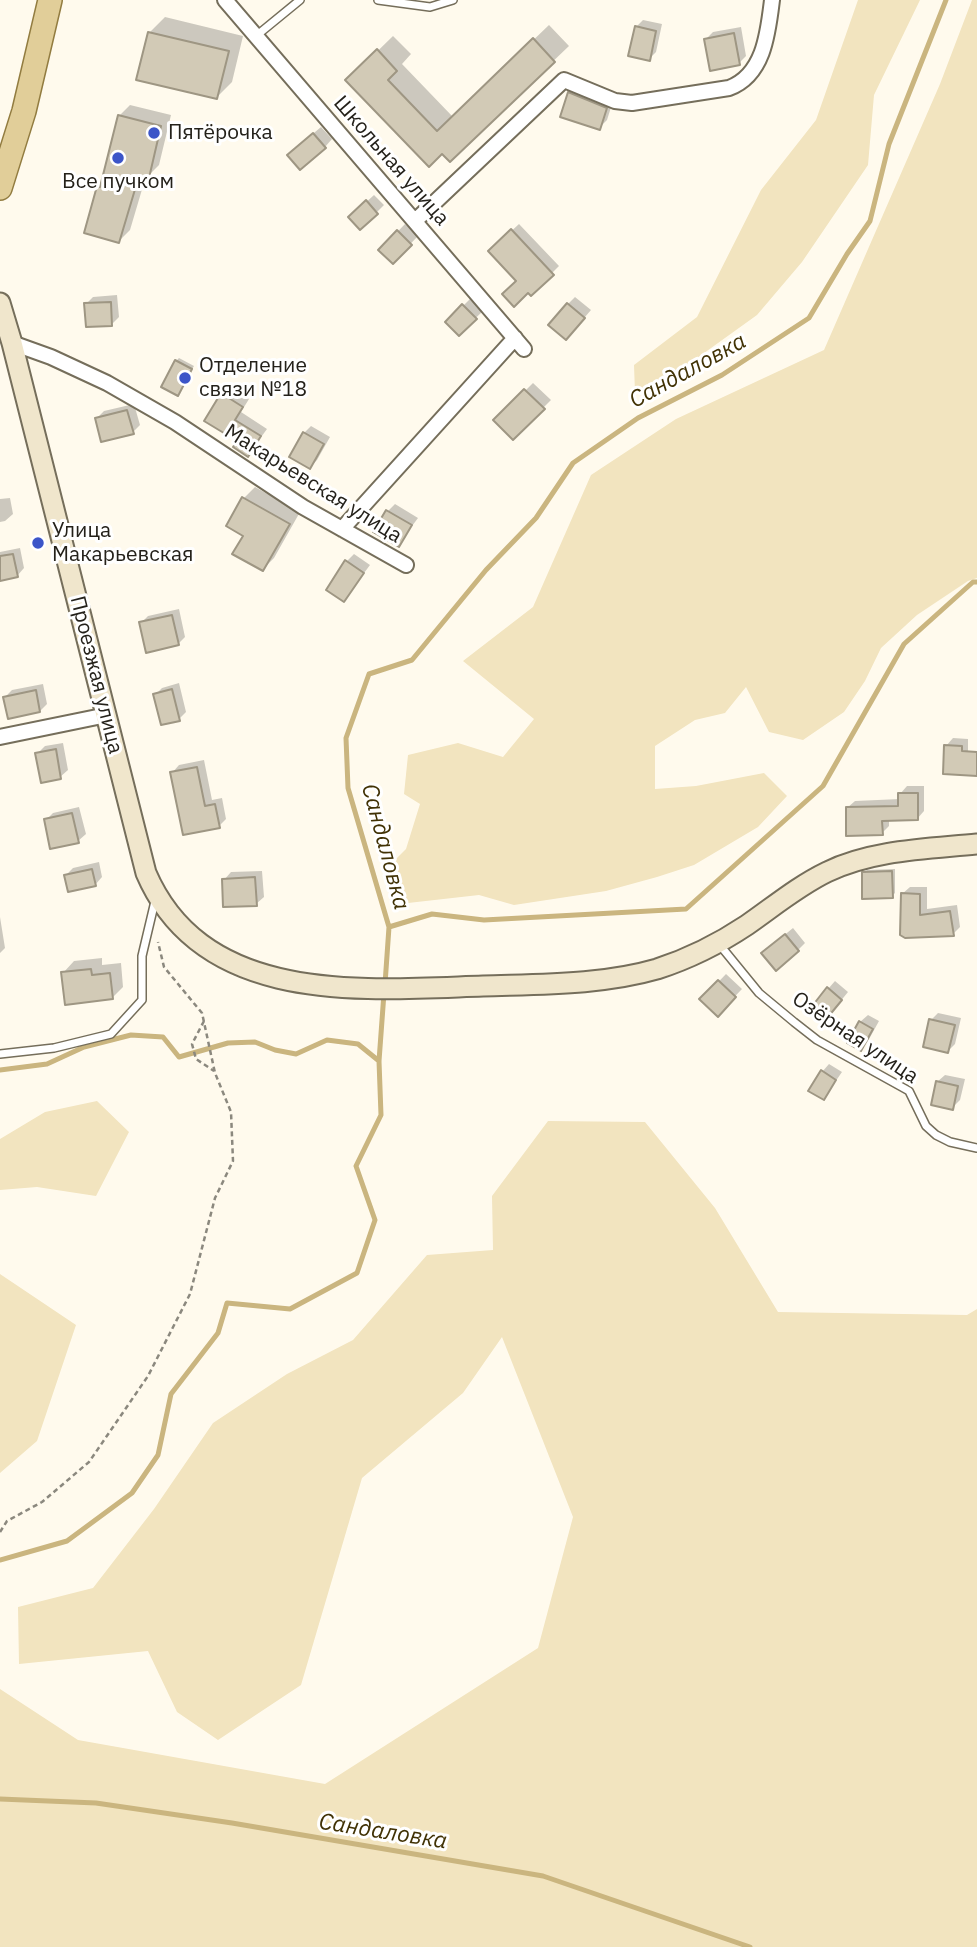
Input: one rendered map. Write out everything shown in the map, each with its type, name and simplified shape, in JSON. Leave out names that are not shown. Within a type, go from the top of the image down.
[{"type":"main road","points":[[0,188],[24,111],[50,0]]},
{"type":"street","name":"Школьная улица","points":[[225,0],[520,344],[342,529]]},
{"type":"street","points":[[415,221],[564,80],[615,102],[632,103],[729,88],[741,83],[760,59],[769,27],[772,0]]},
{"type":"street","name":"Проезжая улица","points":[[0,303],[146,873],[156,897],[192,937],[216,955],[241,967],[307,985],[334,987],[424,988],[561,983],[615,977],[657,969],[718,943],[803,885],[849,862],[883,855],[977,844]]},
{"type":"street","name":"Макарьевская улица","points":[[12,343],[107,383],[174,422],[303,507],[406,565]]},
{"type":"street","points":[[0,737],[107,715]]},
{"type":"lane","points":[[256,36],[300,0]]},
{"type":"lane","points":[[378,0],[430,7],[453,0]]},
{"type":"lane","points":[[0,1054],[54,1048],[111,1034],[142,1000],[142,956],[156,897]]},
{"type":"lane","name":"Озёрная улица","points":[[718,943],[759,992],[817,1040],[909,1091],[926,1125],[936,1135],[950,1142],[977,1148]]},
{"type":"path","points":[[0,1532],[7,1521],[42,1502],[89,1462],[148,1376],[190,1294],[215,1198],[233,1161],[231,1112],[214,1070],[202,1013],[164,967],[156,937]]},
{"type":"path","points":[[204,1021],[192,1044],[196,1059],[214,1070]]},
{"type":"shaded area","points":[[858,0],[920,0],[874,95],[868,165],[802,262],[757,315],[686,366],[635,393],[634,365],[697,317],[761,190],[816,120]]},
{"type":"shaded area","points":[[972,0],[977,0],[977,578],[968,581],[917,615],[881,648],[865,681],[844,712],[803,740],[769,732],[746,687],[725,713],[695,720],[655,746],[655,789],[696,786],[764,773],[787,796],[758,827],[694,865],[606,891],[514,905],[479,895],[408,903],[390,865],[406,849],[420,804],[404,794],[408,755],[458,743],[503,757],[534,719],[463,661],[533,607],[591,475],[676,419],[824,350],[940,84]]},
{"type":"shaded area","points":[[97,1101],[129,1132],[96,1196],[37,1187],[0,1190],[0,1139],[45,1112]]},
{"type":"shaded area","points":[[548,1121],[645,1122],[715,1208],[778,1312],[967,1315],[977,1309],[977,1947],[0,1947],[0,1689],[78,1740],[325,1784],[538,1648],[573,1517],[502,1337],[463,1393],[362,1478],[301,1685],[218,1740],[177,1712],[148,1651],[19,1664],[18,1607],[93,1588],[154,1509],[213,1423],[287,1374],[353,1340],[427,1255],[493,1250],[492,1196]]},
{"type":"shaded area","points":[[0,1274],[76,1325],[37,1441],[0,1473]]},
{"type":"building","points":[[635,26],[656,31],[650,61],[628,56]]},
{"type":"building","points":[[148,32],[229,51],[217,99],[136,80]]},
{"type":"building","points":[[734,33],[740,65],[710,71],[704,39]]},
{"type":"building","points":[[533,38],[555,62],[450,162],[442,154],[429,167],[345,80],[377,49],[397,71],[388,80],[437,131]]},
{"type":"building","points":[[568,92],[607,108],[600,130],[560,117]]},
{"type":"building","points":[[118,115],[161,126],[149,178],[139,176],[119,243],[84,233],[97,186],[100,187]]},
{"type":"building","points":[[313,133],[326,148],[300,170],[287,155]]},
{"type":"building","points":[[366,200],[378,214],[360,230],[348,217]]},
{"type":"building","points":[[511,229],[554,275],[531,296],[528,293],[514,307],[502,294],[516,281],[488,251]]},
{"type":"building","points":[[397,230],[412,245],[393,264],[378,250]]},
{"type":"building","points":[[111,302],[112,326],[86,327],[84,303]]},
{"type":"building","points":[[567,303],[585,318],[566,340],[548,325]]},
{"type":"building","points":[[462,304],[477,319],[459,336],[445,322]]},
{"type":"building","points":[[175,360],[192,369],[178,396],[161,387]]},
{"type":"building","points":[[524,389],[545,409],[513,440],[493,420]]},
{"type":"building","points":[[221,393],[243,407],[235,420],[261,436],[248,457],[233,447],[237,441],[204,421]]},
{"type":"building","points":[[127,410],[134,434],[101,442],[95,418]]},
{"type":"building","points":[[303,432],[324,444],[310,469],[289,457]]},
{"type":"building","points":[[242,497],[290,524],[263,571],[232,554],[243,536],[226,526]]},
{"type":"building","points":[[386,510],[412,525],[399,547],[373,532]]},
{"type":"building","points":[[13,554],[18,577],[0,581],[0,556]]},
{"type":"building","points":[[345,560],[364,573],[344,602],[326,590]]},
{"type":"building","points":[[172,615],[179,645],[146,653],[139,622]]},
{"type":"building","points":[[172,689],[180,721],[161,725],[153,694]]},
{"type":"building","points":[[36,690],[40,712],[8,719],[3,697]]},
{"type":"building","points":[[944,745],[962,746],[962,751],[977,752],[977,776],[943,774]]},
{"type":"building","points":[[56,749],[61,779],[41,783],[35,753]]},
{"type":"building","points":[[197,767],[205,806],[215,804],[220,828],[183,835],[170,772]]},
{"type":"building","points":[[898,793],[918,793],[918,820],[882,821],[883,835],[846,836],[846,807],[898,806]]},
{"type":"building","points":[[72,813],[79,843],[50,849],[44,819]]},
{"type":"building","points":[[92,869],[96,886],[68,892],[64,875]]},
{"type":"building","points":[[892,871],[893,898],[862,899],[862,872]]},
{"type":"building","points":[[255,877],[257,906],[223,907],[222,879]]},
{"type":"building","points":[[901,893],[920,894],[920,915],[950,911],[954,936],[905,938],[900,935]]},
{"type":"building","points":[[785,934],[799,951],[776,971],[761,953]]},
{"type":"building","points":[[91,969],[92,975],[110,973],[113,999],[65,1005],[61,972]]},
{"type":"building","points":[[718,980],[736,997],[718,1017],[699,999]]},
{"type":"building","points":[[827,987],[842,1000],[828,1017],[813,1005]]},
{"type":"building","points":[[929,1019],[955,1025],[948,1053],[923,1047]]},
{"type":"building","points":[[859,1021],[873,1029],[861,1051],[847,1043]]},
{"type":"building","points":[[821,1070],[836,1080],[824,1100],[808,1091]]},
{"type":"building","points":[[936,1081],[958,1086],[953,1110],[931,1105]]},
{"type":"waterway","name":"Сандаловка","points":[[385,984],[389,927],[348,788],[346,738],[369,674],[412,660],[486,570],[536,518],[573,463],[638,418],[722,375],[809,318],[870,221],[889,144],[946,0]]},
{"type":"waterway","points":[[389,927],[432,914],[484,920],[686,909],[823,786],[904,644],[973,582],[977,582]]},
{"type":"waterway","name":"Сандаловка","points":[[0,1560],[67,1541],[132,1493],[158,1455],[171,1394],[218,1333],[227,1303],[290,1309],[357,1273],[375,1220],[356,1166],[381,1115],[379,1061],[384,993]]},
{"type":"waterway","points":[[0,1070],[47,1064],[84,1047],[131,1035],[163,1037],[179,1057],[228,1043],[255,1042],[296,1054],[327,1040],[358,1044],[379,1061]]},
{"type":"waterway","name":"Сандаловка","points":[[0,1799],[96,1803],[232,1823],[543,1876],[750,1947]]},
{"type":"place","name":"Пятёрочка","points":[[154,133]]},
{"type":"place","name":"Все пучком","points":[[118,158]]},
{"type":"place","name":"Отделение связи №18","points":[[185,378]]},
{"type":"place","name":"Улица Макарьевская","points":[[38,543]]}]
